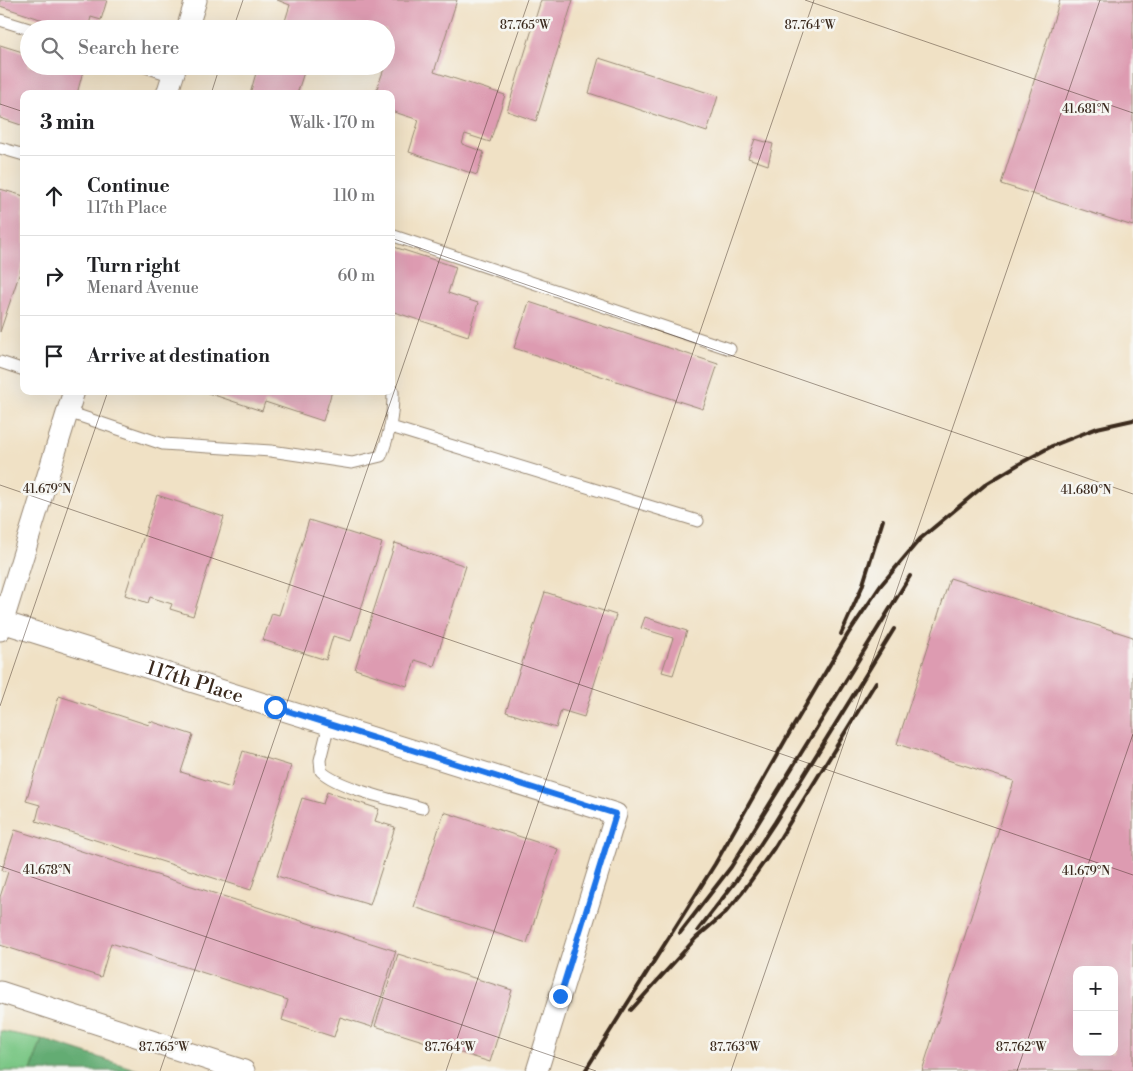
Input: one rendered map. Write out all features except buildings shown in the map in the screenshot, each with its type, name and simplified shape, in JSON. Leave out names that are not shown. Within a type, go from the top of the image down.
[{"type":"street","points":[[190,20],[196,0]]},
{"type":"street","points":[[1,626],[73,395]]},
{"type":"street","name":"117th Place","points":[[1,626],[329,724],[616,814],[537,1071]]},
{"type":"street","points":[[0,992],[244,1071]]},
{"type":"lane","points":[[0,20],[20,27]]},
{"type":"lane","points":[[0,148],[20,154]]},
{"type":"lane","points":[[395,236],[730,350]]},
{"type":"lane","points":[[0,362],[20,369]]},
{"type":"lane","points":[[68,412],[163,444],[271,450],[352,463],[381,456],[394,414],[393,395]]},
{"type":"lane","points":[[390,427],[698,522]]},
{"type":"lane","points":[[329,724],[320,760],[320,771],[326,777],[358,789],[422,808]]},
{"type":"green space","points":[[0,1031],[42,1039],[31,1071],[0,1071]]},
{"type":"green space","points":[[42,1039],[141,1071],[31,1071]]},
{"type":"railway","points":[[585,1071],[715,864],[848,634],[881,585],[920,539],[986,484],[1052,446],[1097,428],[1133,420]]},
{"type":"railway","points":[[841,634],[862,587],[883,520]]},
{"type":"railway","points":[[680,933],[731,867],[910,576]]},
{"type":"railway","points":[[698,930],[736,881],[775,822],[894,629]]},
{"type":"railway","points":[[631,1010],[696,938],[726,912],[742,893],[774,848],[876,682]]},
{"type":"route","points":[[275,707],[616,814],[560,996]]}]
